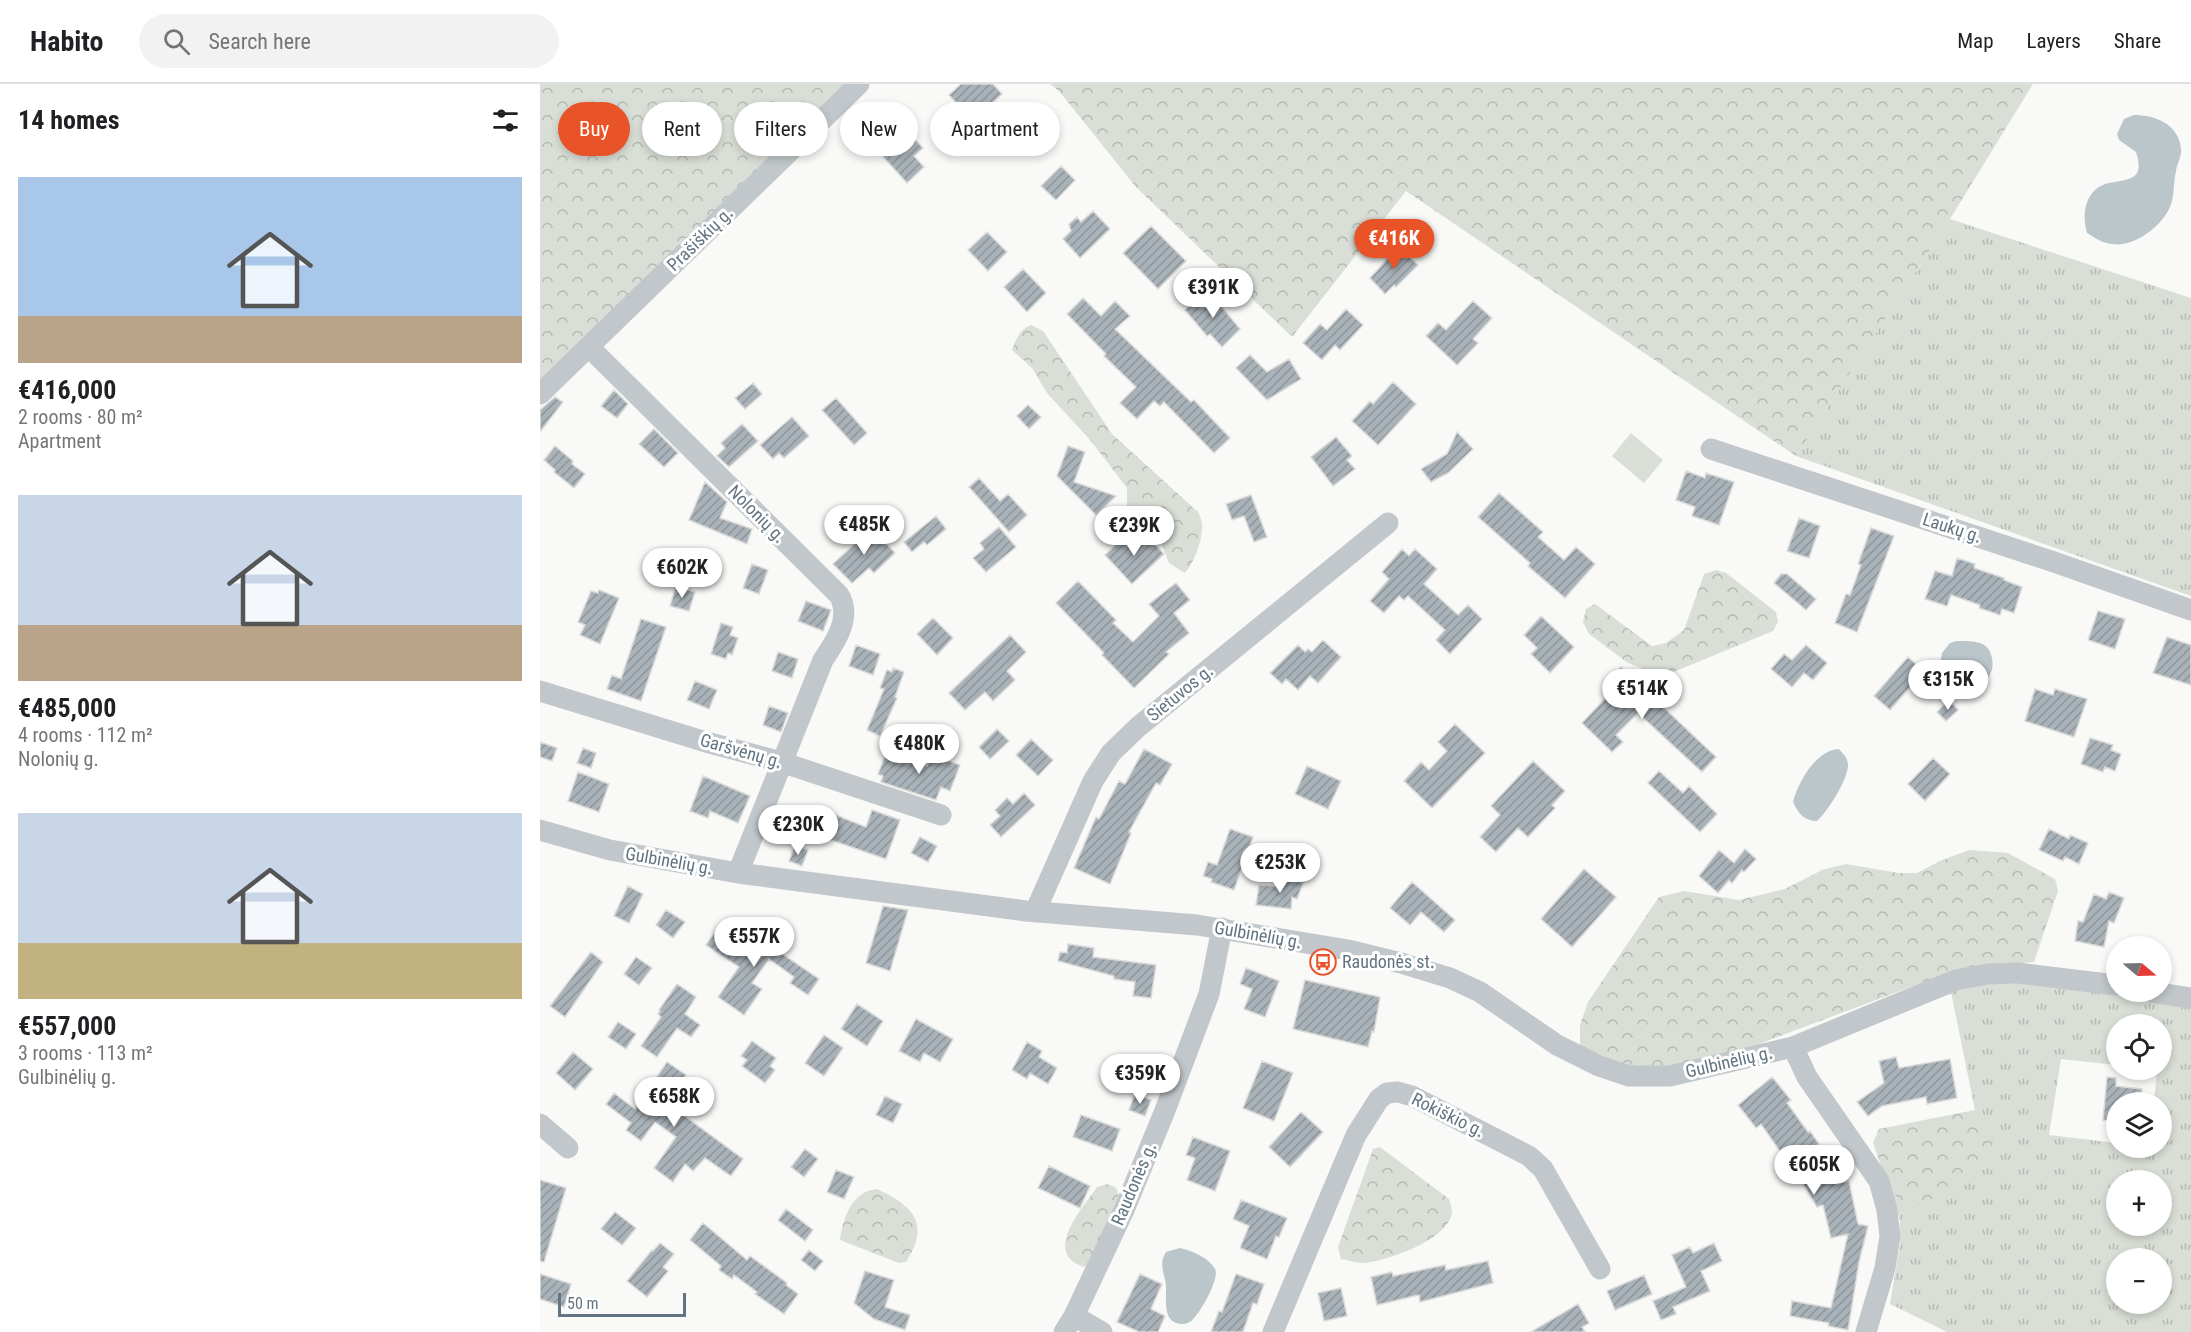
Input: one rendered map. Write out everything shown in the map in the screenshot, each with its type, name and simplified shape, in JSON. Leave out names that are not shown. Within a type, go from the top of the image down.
[{"type":"street","name":"Prašiškių g.","points":[[540,394],[859,84]]},
{"type":"street","name":"Nolonių g.","points":[[589,347],[838,595],[844,604],[837,639],[823,660],[738,873]]},
{"type":"street","name":"Laukų g.","points":[[1711,449],[2043,558],[2191,610]]},
{"type":"street","name":"Sietuvos g.","points":[[1035,912],[1093,781],[1111,753],[1138,727],[1388,523]]},
{"type":"street","name":"Garšvėnų g.","points":[[540,691],[706,742],[781,762],[941,815]]},
{"type":"street","name":"Gulbinėlių g.","points":[[540,830],[610,850],[738,873],[1035,912],[1222,928],[1348,950],[1450,978],[1480,992],[1557,1045],[1599,1066],[1629,1076],[1670,1076],[1793,1047],[1956,981],[1988,974],[2018,973],[2106,984]]},
{"type":"street","name":"Raudonės g.","points":[[1069,1324],[1124,1210],[1168,1102],[1209,993],[1222,928]]},
{"type":"street","points":[[2172,995],[2191,998]]},
{"type":"street","points":[[1793,1047],[1807,1077],[1879,1181],[1887,1210],[1890,1236],[1885,1268],[1866,1332]]},
{"type":"street","name":"Rokiškio g.","points":[[1273,1332],[1356,1135],[1379,1098],[1387,1093],[1398,1092],[1412,1096],[1529,1156],[1543,1169],[1600,1269]]},
{"type":"street","points":[[540,1124],[568,1148]]},
{"type":"street","points":[[1069,1324],[1102,1332]]},
{"type":"green space","points":[[540,84],[849,84],[828,104],[828,102],[734,102],[734,156],[774,156],[540,380]]},
{"type":"green space","points":[[1050,84],[2033,84],[1950,219],[1796,456],[1406,191],[1292,337],[1136,187],[1059,91]]},
{"type":"green space","points":[[1950,219],[2191,298],[2191,596],[1796,456]]},
{"type":"green space","points":[[1031,325],[1043,331],[1112,434],[1199,513],[1202,524],[1201,539],[1185,573],[1169,563],[1155,527],[1127,510],[1127,488],[1091,441],[1047,393],[1032,368],[1012,350],[1021,332]]},
{"type":"green space","points":[[1631,433],[1663,460],[1644,483],[1612,456]]},
{"type":"green space","points":[[1716,570],[1726,573],[1776,612],[1778,622],[1773,631],[1671,673],[1654,673],[1628,663],[1589,634],[1583,622],[1586,609],[1595,604],[1652,646],[1666,643],[1684,630],[1704,574]]},
{"type":"green space","points":[[1969,850],[2008,853],[2055,879],[2058,891],[2034,962],[1973,967],[1924,982],[1748,1048],[1652,1071],[1620,1067],[1580,1048],[1580,1025],[1588,1002],[1659,897],[1684,891],[1739,900],[1785,889],[1822,870],[1846,864],[1898,873],[1917,873]]},
{"type":"green space","points":[[2045,983],[2106,993],[2106,1002],[2161,1002],[2191,1007],[2191,1332],[1947,1332],[1890,1304],[1900,1244],[1900,1220],[1893,1194],[1989,1128],[1975,1110],[1951,992],[1984,984]],"holes":[[[2106,1014],[2172,1014],[2172,1080],[2156,1080],[2155,1092],[2172,1092],[2172,1158],[2106,1158],[2106,1142],[2049,1135],[2061,1059],[2106,1064]]]},
{"type":"green space","points":[[1975,1110],[1988,1126],[1992,1144],[1988,1158],[1980,1170],[1954,1189],[1939,1196],[1912,1207],[1904,1203],[1886,1181],[1873,1143],[1879,1129]]},
{"type":"green space","points":[[1380,1147],[1449,1199],[1452,1212],[1440,1232],[1429,1240],[1401,1253],[1360,1263],[1341,1259],[1338,1247],[1373,1149]]},
{"type":"green space","points":[[1108,1184],[1116,1188],[1119,1196],[1092,1262],[1084,1267],[1072,1260],[1066,1252],[1069,1230],[1097,1187]]},
{"type":"green space","points":[[877,1189],[900,1202],[909,1209],[914,1217],[917,1237],[906,1262],[899,1263],[840,1240],[846,1215],[855,1200],[868,1191]]},
{"type":"shaded area","points":[[2134,115],[2158,119],[2176,133],[2181,152],[2173,198],[2161,221],[2146,234],[2129,243],[2108,243],[2087,233],[2085,210],[2095,190],[2109,183],[2129,179],[2137,173],[2139,168],[2136,152],[2119,140],[2117,134],[2124,119]]},
{"type":"shaded area","points":[[1957,641],[1984,645],[1991,653],[1993,665],[1985,682],[1969,685],[1959,693],[1955,693],[1948,688],[1940,666],[1942,653],[1950,643]]},
{"type":"shaded area","points":[[1839,749],[1848,763],[1844,780],[1817,821],[1808,820],[1799,813],[1793,802],[1799,785],[1816,761],[1823,755]]},
{"type":"shaded area","points":[[1180,1248],[1204,1258],[1212,1265],[1216,1273],[1201,1309],[1192,1321],[1182,1324],[1172,1321],[1167,1312],[1166,1286],[1162,1267],[1166,1252]]},
{"type":"building","points":[[961,84],[993,84],[1002,94],[993,102],[955,102],[949,95]]},
{"type":"building","points":[[918,143],[923,148],[918,152]]},
{"type":"building","points":[[882,156],[914,156],[924,167],[907,183]]},
{"type":"building","points":[[1061,166],[1075,180],[1056,200],[1041,186]]},
{"type":"building","points":[[1093,211],[1110,229],[1080,258],[1063,239],[1071,231],[1069,224],[1077,217],[1081,222]]},
{"type":"building","points":[[1151,226],[1186,261],[1158,289],[1123,253]]},
{"type":"building","points":[[987,232],[1007,252],[988,271],[968,250]]},
{"type":"building","points":[[1399,246],[1418,265],[1396,287],[1394,285],[1385,294],[1370,278]]},
{"type":"building","points":[[1023,269],[1046,293],[1027,312],[1004,287]]},
{"type":"building","points":[[1203,293],[1208,299],[1212,295],[1240,329],[1222,347],[1210,334],[1207,336],[1185,310]]},
{"type":"building","points":[[1083,298],[1101,316],[1115,301],[1130,316],[1115,329],[1191,402],[1194,400],[1230,438],[1214,453],[1164,402],[1160,406],[1154,401],[1137,419],[1120,403],[1136,387],[1104,356],[1106,354],[1067,314]]},
{"type":"building","points":[[1473,301],[1492,318],[1473,339],[1478,343],[1457,365],[1426,336],[1438,323],[1446,330]]},
{"type":"building","points":[[1346,309],[1363,325],[1340,350],[1335,345],[1322,360],[1303,343],[1320,324],[1327,330]]},
{"type":"building","points":[[1250,355],[1267,372],[1289,359],[1301,379],[1267,400],[1236,368]]},
{"type":"building","points":[[1393,382],[1416,404],[1378,445],[1352,421],[1370,401],[1373,404]]},
{"type":"building","points":[[753,383],[762,394],[745,409],[735,398]]},
{"type":"building","points":[[614,390],[628,404],[617,418],[601,406]]},
{"type":"building","points":[[555,397],[563,402],[540,432],[540,410]]},
{"type":"building","points":[[836,398],[867,433],[854,445],[822,410]]},
{"type":"building","points":[[1028,405],[1041,417],[1029,429],[1017,416]]},
{"type":"building","points":[[792,417],[809,436],[784,458],[779,453],[773,459],[760,445]]},
{"type":"building","points":[[742,424],[758,441],[729,467],[717,456],[725,448],[721,443]]},
{"type":"building","points":[[654,429],[678,453],[664,467],[639,444]]},
{"type":"building","points":[[1457,432],[1473,449],[1448,473],[1431,482],[1421,469],[1447,454]]},
{"type":"building","points":[[1336,437],[1352,456],[1347,460],[1355,469],[1333,486],[1311,457]]},
{"type":"building","points":[[555,446],[585,474],[574,488],[554,472],[555,470],[544,460]]},
{"type":"building","points":[[1068,446],[1085,452],[1074,482],[1116,496],[1096,515],[1057,476]]},
{"type":"building","points":[[1686,471],[1705,478],[1706,473],[1734,482],[1719,525],[1692,516],[1695,507],[1676,500]]},
{"type":"building","points":[[979,478],[1000,501],[1008,494],[1027,515],[1009,532],[969,487]]},
{"type":"building","points":[[705,482],[727,502],[720,518],[752,529],[747,544],[689,520]]},
{"type":"building","points":[[1499,493],[1543,532],[1538,537],[1564,560],[1576,547],[1595,564],[1565,598],[1478,517]]},
{"type":"building","points":[[1251,495],[1267,537],[1254,542],[1244,516],[1232,520],[1226,504]]},
{"type":"building","points":[[936,516],[946,529],[927,545],[924,542],[912,552],[904,542]]},
{"type":"building","points":[[1799,518],[1820,526],[1809,558],[1787,551]]},
{"type":"building","points":[[999,527],[1016,547],[986,572],[973,558],[984,549],[980,543]]},
{"type":"building","points":[[872,528],[895,553],[874,573],[869,568],[852,583],[833,564]]},
{"type":"building","points":[[1871,528],[1894,536],[1857,632],[1835,623],[1846,594],[1850,595]]},
{"type":"building","points":[[1145,534],[1164,554],[1132,584],[1105,555],[1124,537],[1133,546]]},
{"type":"building","points":[[1402,549],[1409,556],[1415,549],[1437,569],[1424,584],[1458,615],[1468,605],[1482,619],[1450,654],[1436,640],[1445,630],[1408,596],[1404,600],[1399,596],[1384,613],[1370,601],[1389,579],[1382,572]]},
{"type":"building","points":[[1957,558],[1975,564],[1974,568],[2022,587],[2014,613],[2002,609],[2000,615],[1951,595],[1947,606],[1925,599],[1935,571],[1952,576]]},
{"type":"building","points":[[752,564],[768,570],[759,594],[743,588]]},
{"type":"building","points":[[1781,574],[1787,574],[1816,599],[1806,610],[1774,583]]},
{"type":"building","points":[[1078,581],[1116,620],[1113,623],[1133,642],[1159,616],[1149,604],[1176,583],[1190,600],[1174,613],[1189,633],[1166,652],[1169,654],[1134,688],[1056,603]]},
{"type":"building","points":[[676,586],[695,592],[689,611],[670,606]]},
{"type":"building","points":[[599,590],[619,598],[600,644],[580,635],[585,625],[578,622],[591,591],[598,593]]},
{"type":"building","points":[[806,601],[831,610],[823,631],[798,621]]},
{"type":"building","points":[[2098,611],[2125,619],[2115,649],[2088,640]]},
{"type":"building","points":[[1541,616],[1574,647],[1550,673],[1531,654],[1537,648],[1524,635]]},
{"type":"building","points":[[933,618],[953,638],[937,655],[917,634]]},
{"type":"building","points":[[641,619],[666,627],[641,701],[607,689],[612,675],[621,679]]},
{"type":"building","points":[[721,623],[733,627],[730,635],[738,638],[732,655],[728,653],[726,659],[711,654]]},
{"type":"building","points":[[1010,635],[1026,652],[1007,671],[1015,680],[993,701],[985,692],[965,710],[949,693]]},
{"type":"building","points":[[2167,637],[2191,645],[2191,685],[2153,673]]},
{"type":"building","points":[[1323,640],[1341,657],[1318,683],[1310,676],[1298,690],[1286,679],[1282,684],[1270,673],[1298,645],[1305,652],[1308,649],[1312,652]]},
{"type":"building","points":[[856,645],[880,654],[873,675],[849,666]]},
{"type":"building","points":[[1806,645],[1827,663],[1813,680],[1804,673],[1792,687],[1771,669],[1784,654],[1792,660]]},
{"type":"building","points":[[778,652],[798,659],[792,678],[772,671]]},
{"type":"building","points":[[1908,657],[1927,674],[1915,688],[1912,685],[1890,710],[1874,696]]},
{"type":"building","points":[[1621,667],[1716,757],[1702,772],[1638,713],[1616,735],[1623,742],[1612,752],[1582,723],[1613,690],[1606,683]]},
{"type":"building","points":[[893,668],[904,672],[895,697],[897,698],[880,736],[867,730],[884,689],[880,688],[887,670],[892,672]]},
{"type":"building","points":[[695,681],[717,690],[709,709],[687,700]]},
{"type":"building","points":[[2035,689],[2053,695],[2055,689],[2087,699],[2074,737],[2025,721]]},
{"type":"building","points":[[1949,700],[1958,710],[1946,721],[1937,712]]},
{"type":"building","points":[[769,706],[788,713],[781,732],[763,725]]},
{"type":"building","points":[[1455,724],[1485,753],[1432,808],[1404,781],[1421,762],[1429,770],[1447,751],[1438,742]]},
{"type":"building","points":[[997,729],[1009,741],[990,759],[979,747]]},
{"type":"building","points":[[2090,738],[2113,745],[2111,750],[2121,754],[2115,771],[2105,767],[2103,772],[2081,764]]},
{"type":"building","points":[[1031,739],[1053,760],[1038,776],[1016,755]]},
{"type":"building","points":[[540,742],[557,748],[552,761],[540,757]]},
{"type":"building","points":[[583,748],[596,753],[591,768],[577,763]]},
{"type":"building","points":[[1144,749],[1172,764],[1160,785],[1156,783],[1129,832],[1131,833],[1110,884],[1074,868],[1096,817],[1099,819],[1119,781],[1125,784]]},
{"type":"building","points":[[887,751],[927,766],[932,755],[960,765],[950,791],[941,787],[936,800],[881,782],[883,776],[878,774]]},
{"type":"building","points":[[1933,758],[1950,774],[1925,801],[1908,784]]},
{"type":"building","points":[[1533,761],[1565,791],[1552,805],[1555,808],[1528,837],[1518,828],[1496,852],[1480,837],[1500,815],[1491,806]]},
{"type":"building","points":[[1307,766],[1341,781],[1328,809],[1295,794]]},
{"type":"building","points":[[1659,771],[1683,793],[1689,786],[1717,814],[1700,832],[1648,783]]},
{"type":"building","points":[[578,772],[609,784],[599,812],[568,801]]},
{"type":"building","points":[[703,776],[750,796],[738,823],[710,811],[708,818],[690,811]]},
{"type":"building","points":[[1024,793],[1035,805],[1001,837],[990,825],[1000,816],[995,810],[1007,798],[1013,804]]},
{"type":"building","points":[[872,810],[900,820],[886,859],[825,838],[833,814],[866,827]]},
{"type":"building","points":[[1230,829],[1253,837],[1234,890],[1211,882],[1212,879],[1203,876],[1208,862],[1217,865]]},
{"type":"building","points":[[2049,829],[2069,839],[2070,835],[2088,843],[2079,864],[2065,857],[2063,861],[2039,850]]},
{"type":"building","points":[[920,837],[937,846],[928,862],[911,853]]},
{"type":"building","points":[[795,845],[808,850],[802,866],[789,861]]},
{"type":"building","points":[[1745,849],[1756,859],[1744,872],[1742,870],[1732,883],[1729,880],[1718,893],[1699,876],[1719,850],[1734,863]]},
{"type":"building","points":[[1584,869],[1616,897],[1572,947],[1541,919]]},
{"type":"building","points":[[1288,874],[1304,881],[1297,899],[1292,897],[1291,909],[1256,905],[1259,885],[1283,887]]},
{"type":"building","points":[[1412,882],[1455,920],[1444,932],[1421,912],[1410,925],[1390,908]]},
{"type":"building","points":[[628,886],[643,894],[629,923],[614,916]]},
{"type":"building","points":[[2109,892],[2124,898],[2114,923],[2109,921],[2104,947],[2075,941],[2078,921],[2083,922],[2094,894],[2106,899]]},
{"type":"building","points":[[883,906],[908,910],[890,971],[866,963]]},
{"type":"building","points":[[666,910],[685,922],[673,938],[656,925]]},
{"type":"building","points":[[720,925],[754,948],[764,935],[784,949],[781,953],[819,979],[808,995],[790,983],[794,977],[769,959],[752,983],[762,989],[744,1015],[718,997],[739,967],[706,945]]},
{"type":"building","points":[[1068,944],[1094,948],[1093,957],[1156,965],[1151,998],[1133,996],[1135,982],[1114,979],[1114,976],[1058,961],[1060,952],[1067,953]]},
{"type":"building","points":[[591,952],[603,962],[565,1017],[550,1006]]},
{"type":"building","points":[[636,957],[652,968],[639,985],[624,974]]},
{"type":"building","points":[[1246,968],[1279,981],[1265,1017],[1244,1009],[1252,989],[1240,984]]},
{"type":"building","points":[[1305,980],[1380,997],[1374,1032],[1372,1031],[1368,1047],[1293,1029]]},
{"type":"building","points":[[677,984],[696,997],[685,1014],[700,1025],[691,1037],[677,1028],[657,1057],[641,1046],[661,1017],[658,1014],[659,1010]]},
{"type":"building","points":[[857,1004],[883,1021],[867,1046],[841,1029]]},
{"type":"building","points":[[916,1019],[953,1039],[940,1062],[924,1053],[920,1062],[899,1051]]},
{"type":"building","points":[[618,1022],[636,1034],[626,1049],[608,1037]]},
{"type":"building","points":[[824,1035],[843,1048],[824,1076],[805,1063]]},
{"type":"building","points":[[752,1041],[776,1058],[770,1066],[775,1070],[765,1083],[742,1066],[747,1060],[741,1056]]},
{"type":"building","points":[[1027,1042],[1042,1051],[1039,1057],[1057,1068],[1048,1084],[1030,1073],[1027,1079],[1012,1070]]},
{"type":"building","points":[[573,1052],[593,1069],[575,1090],[556,1073]]},
{"type":"building","points":[[1896,1057],[1899,1068],[1950,1059],[1957,1098],[1927,1104],[1926,1097],[1882,1106],[1868,1116],[1857,1102],[1884,1083],[1879,1061]]},
{"type":"building","points":[[1262,1061],[1293,1073],[1274,1121],[1243,1108]]},
{"type":"building","points":[[667,1062],[686,1075],[667,1103],[743,1159],[731,1176],[705,1158],[693,1171],[685,1164],[673,1182],[654,1168],[676,1137],[655,1122],[641,1141],[626,1130],[631,1123],[606,1104],[614,1093],[635,1109]]},
{"type":"building","points":[[1772,1077],[1791,1100],[1787,1103],[1819,1144],[1816,1146],[1837,1184],[1849,1181],[1858,1224],[1868,1226],[1859,1262],[1848,1330],[1828,1326],[1829,1323],[1790,1316],[1792,1301],[1831,1308],[1848,1234],[1831,1238],[1823,1205],[1817,1207],[1800,1179],[1811,1172],[1795,1149],[1784,1157],[1761,1124],[1756,1128],[1738,1105]]},
{"type":"building","points":[[2107,1080],[2116,1080],[2116,1086],[2142,1089],[2142,1092],[2106,1092],[2106,1120],[2103,1120]]},
{"type":"building","points":[[1135,1094],[1151,1100],[1145,1116],[1129,1110]]},
{"type":"building","points":[[885,1096],[902,1104],[893,1123],[876,1115]]},
{"type":"building","points":[[1301,1112],[1323,1132],[1290,1167],[1269,1147]]},
{"type":"building","points":[[1081,1115],[1120,1129],[1112,1151],[1073,1137]]},
{"type":"building","points":[[1193,1137],[1230,1151],[1215,1191],[1187,1180],[1195,1158],[1186,1155]]},
{"type":"building","points":[[805,1149],[818,1159],[804,1177],[791,1167]]},
{"type":"building","points":[[1049,1166],[1090,1186],[1080,1208],[1038,1188]]},
{"type":"building","points":[[836,1170],[854,1177],[844,1199],[827,1192]]},
{"type":"building","points":[[540,1180],[566,1188],[544,1262],[540,1261]]},
{"type":"building","points":[[1241,1200],[1287,1218],[1279,1237],[1276,1236],[1267,1259],[1240,1248],[1249,1226],[1233,1219]]},
{"type":"building","points":[[786,1209],[813,1230],[805,1241],[778,1220]]},
{"type":"building","points":[[615,1212],[636,1228],[622,1245],[601,1229]]},
{"type":"building","points":[[703,1223],[747,1260],[750,1256],[798,1294],[784,1314],[755,1294],[757,1292],[734,1275],[732,1279],[719,1270],[721,1266],[690,1240]]},
{"type":"building","points":[[660,1243],[674,1254],[663,1267],[668,1271],[647,1297],[627,1281]]},
{"type":"building","points":[[1714,1243],[1722,1261],[1701,1271],[1710,1291],[1673,1307],[1676,1314],[1661,1320],[1653,1301],[1686,1287],[1672,1255],[1690,1247],[1693,1253]]},
{"type":"building","points":[[809,1250],[823,1261],[815,1271],[801,1260]]},
{"type":"building","points":[[1488,1261],[1493,1283],[1420,1302],[1419,1295],[1377,1305],[1371,1277],[1392,1272],[1393,1276],[1445,1265],[1446,1270]]},
{"type":"building","points":[[865,1271],[894,1280],[885,1307],[910,1315],[905,1330],[874,1319],[854,1303]]},
{"type":"building","points":[[540,1274],[571,1284],[564,1307],[540,1299]]},
{"type":"building","points":[[1140,1274],[1162,1284],[1151,1309],[1165,1316],[1158,1332],[1139,1332],[1117,1322]]},
{"type":"building","points":[[1236,1274],[1264,1284],[1257,1304],[1253,1303],[1243,1332],[1211,1332],[1219,1311],[1222,1312]]},
{"type":"building","points":[[1644,1275],[1652,1294],[1615,1310],[1607,1291]]},
{"type":"building","points":[[1341,1288],[1347,1316],[1324,1321],[1318,1293]]},
{"type":"building","points":[[1578,1304],[1589,1323],[1582,1327],[1585,1332],[1531,1332]]},
{"type":"place","name":"Raudonės st.","points":[[1323,962]]}]
